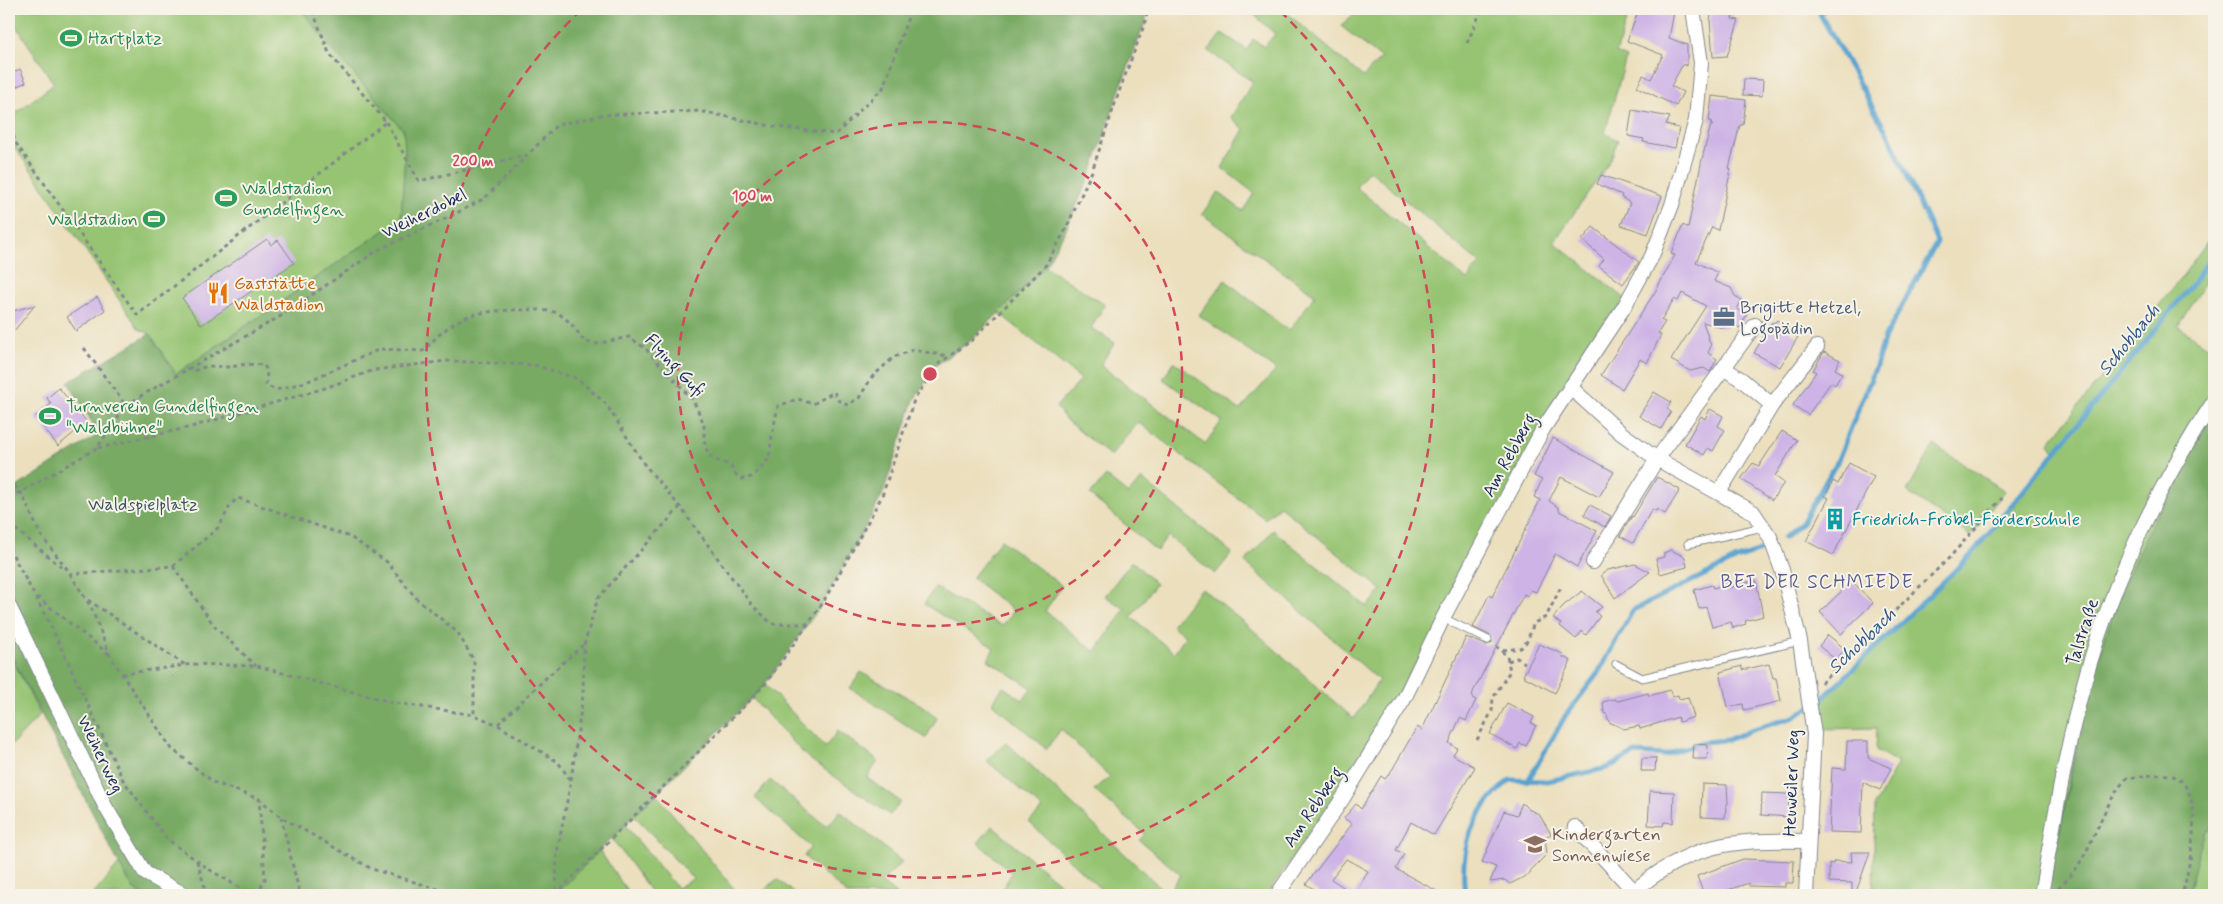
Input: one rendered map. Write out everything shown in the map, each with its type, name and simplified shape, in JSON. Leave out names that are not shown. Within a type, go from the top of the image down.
[{"type":"street","name":"Am Rebberg","points":[[1276,895],[1343,798],[1404,699],[1443,618],[1543,429],[1640,281],[1652,256],[1672,205],[1696,120],[1701,63],[1693,9]]},
{"type":"street","points":[[1593,562],[1657,459],[1725,369],[1755,325]]},
{"type":"street","points":[[1719,492],[1772,405],[1817,347]]},
{"type":"street","points":[[1725,369],[1742,380],[1772,405]]},
{"type":"street","name":"Heuweiler Weg","points":[[1570,388],[1621,433],[1657,459],[1753,512],[1770,537],[1782,570],[1800,641],[1814,734],[1807,840],[1806,895]]},
{"type":"street","name":"Talstraße","points":[[2041,895],[2073,727],[2096,644],[2126,563],[2158,495],[2214,401]]},
{"type":"street","name":"Weiherweg","points":[[9,606],[105,806],[145,873],[185,895]]},
{"type":"street","points":[[1576,827],[1632,893],[1644,882],[1673,863],[1716,845],[1758,839],[1807,840]]},
{"type":"lane","points":[[1688,544],[1763,526]]},
{"type":"lane","points":[[1443,618],[1488,640]]},
{"type":"lane","points":[[1616,664],[1642,678],[1800,641]]},
{"type":"path","points":[[312,9],[329,53],[386,122],[418,180],[528,155]]},
{"type":"path","name":"Weiherdobel","points":[[9,496],[21,492],[97,448],[126,406],[186,369],[281,316],[378,250],[485,198],[557,125],[602,114],[699,111],[776,126],[836,134],[883,88],[911,9]]},
{"type":"path","points":[[556,895],[752,698],[822,604],[882,496],[914,400],[936,365],[972,340],[1044,266],[1064,233],[1092,171],[1120,86],[1146,20],[1147,9]]},
{"type":"path","points":[[1468,43],[1482,9]]},
{"type":"path","points":[[9,120],[15,142],[136,315],[386,122]]},
{"type":"path","name":"Flying Gufi","points":[[186,369],[196,370],[207,366],[231,367],[246,364],[264,365],[267,371],[266,385],[276,390],[306,382],[380,349],[423,351],[442,331],[473,314],[532,309],[558,313],[572,324],[584,341],[596,344],[629,337],[645,348],[693,400],[704,424],[704,440],[708,454],[714,459],[731,466],[735,474],[742,479],[752,477],[769,459],[778,406],[798,399],[813,404],[834,392],[838,400],[847,405],[858,398],[872,377],[894,357],[913,350],[948,356]]},
{"type":"path","points":[[84,348],[126,406]]},
{"type":"path","points":[[97,448],[190,427],[325,388],[374,370],[447,361],[534,365],[578,379],[606,404],[644,464],[680,508],[752,605],[772,624],[808,624]]},
{"type":"path","points":[[9,480],[21,492],[40,534],[71,574],[87,599],[110,656],[171,748],[213,782],[259,799],[281,817],[372,869],[457,895]]},
{"type":"path","points":[[9,524],[71,574],[173,566],[219,527],[231,504],[238,498],[350,537],[387,562],[417,599],[458,633],[474,661],[474,715]]},
{"type":"path","points":[[1808,696],[1950,558],[2002,498]]},
{"type":"path","points":[[556,895],[557,852],[571,781],[583,695],[584,645],[598,598],[680,508]]},
{"type":"path","points":[[9,548],[35,595],[123,780],[167,839],[197,861],[252,895]]},
{"type":"path","points":[[173,566],[215,627],[257,666]]},
{"type":"path","points":[[1503,650],[1521,648],[1527,641],[1534,623],[1546,617],[1561,587]]},
{"type":"path","points":[[35,595],[110,656]]},
{"type":"path","points":[[87,599],[186,665]]},
{"type":"path","points":[[1477,740],[1492,711],[1493,698],[1510,671],[1503,650],[1488,640]]},
{"type":"path","points":[[498,725],[547,677],[584,645]]},
{"type":"path","points":[[1513,650],[1517,658],[1525,663]]},
{"type":"path","points":[[1508,661],[1517,658]]},
{"type":"path","points":[[122,674],[186,665],[257,666],[390,702],[474,715],[498,725],[558,762],[571,781]]},
{"type":"path","points":[[2056,890],[2067,881],[2090,847],[2117,788],[2127,778],[2174,776],[2185,786],[2193,804],[2194,832],[2189,870],[2182,895]]},
{"type":"path","points":[[257,895],[265,879],[259,799]]},
{"type":"path","points":[[281,817],[300,895]]},
{"type":"path","points":[[197,861],[207,895]]},
{"type":"green space","name":"Waldstadion Gundelfingen","points":[[9,9],[301,9],[331,48],[404,131],[405,154],[401,219],[176,374],[150,334],[139,329],[9,140],[9,118],[54,84],[9,15]]},
{"type":"green space","name":"Waldspielplatz","points":[[301,9],[1147,9],[1146,20],[1092,171],[1064,233],[1045,266],[972,340],[936,365],[914,400],[882,496],[822,604],[765,684],[555,895],[145,895],[134,890],[119,864],[9,652],[9,492],[99,434],[68,382],[150,334],[176,374],[401,219],[405,154],[404,131],[331,48]]},
{"type":"green space","points":[[1248,9],[1282,9],[1363,77],[1381,58],[1341,26],[1357,11],[1355,9],[1630,9],[1616,53],[1626,58],[1605,133],[1618,140],[1610,161],[1554,242],[1627,300],[1541,430],[1457,596],[1399,692],[1337,792],[1267,895],[1107,895],[1029,822],[1043,809],[987,761],[1006,742],[1167,894],[1181,875],[1139,840],[1145,834],[1094,790],[1110,777],[1061,729],[1047,749],[992,703],[1003,687],[1023,700],[1032,688],[988,660],[994,648],[924,604],[935,587],[1002,626],[1014,611],[972,578],[1001,540],[1062,586],[1045,611],[1095,652],[1125,609],[1105,596],[1132,561],[1156,584],[1131,617],[1174,653],[1185,636],[1172,625],[1201,588],[1253,630],[1354,719],[1379,680],[1245,562],[1273,530],[1367,607],[1382,590],[1280,506],[1265,519],[1138,422],[1111,456],[1067,421],[1056,407],[1081,379],[999,313],[1045,266],[1105,305],[1091,328],[1115,343],[1100,365],[1205,444],[1222,421],[1163,379],[1174,362],[1240,410],[1276,370],[1199,315],[1225,280],[1289,331],[1315,295],[1202,214],[1218,192],[1243,211],[1254,193],[1222,168],[1244,129],[1231,117],[1253,82],[1208,51],[1222,33],[1247,50],[1253,39],[1264,47],[1275,34]],"holes":[[[1369,170],[1480,263],[1467,280],[1356,187]]]},
{"type":"green space","points":[[2214,232],[2214,269],[2178,326],[2214,352],[2214,414],[2164,499],[2079,728],[2047,895],[1873,895],[1875,805],[1898,763],[1876,750],[1877,728],[1823,729],[1821,700],[1970,556],[2055,452],[2049,443],[2184,274]]},
{"type":"green space","points":[[2214,414],[2214,824],[2204,833],[2187,895],[2047,895],[2085,709],[2112,617],[2123,587],[2150,527]]},
{"type":"green space","points":[[1934,445],[2005,491],[1970,536],[1907,492]]},
{"type":"green space","points":[[1106,476],[1128,494],[1142,479],[1232,553],[1215,574],[1168,536],[1157,551],[1090,495]]},
{"type":"green space","points":[[9,652],[40,715],[9,748]]},
{"type":"green space","points":[[861,672],[923,706],[937,718],[926,738],[850,688]]},
{"type":"green space","points":[[765,684],[825,747],[838,731],[878,761],[867,778],[901,802],[890,815],[808,758],[752,698]]},
{"type":"green space","points":[[770,780],[827,827],[840,811],[902,862],[881,882],[897,895],[848,895],[804,856],[811,847],[755,798]]},
{"type":"green space","points":[[657,795],[739,895],[653,895],[611,837],[624,824],[677,888],[693,879],[634,815]]},
{"type":"green space","points":[[2214,824],[2214,895],[2187,895],[2204,833]]},
{"type":"green space","points":[[992,826],[1073,895],[1003,895],[1000,892],[1012,873],[978,843]]},
{"type":"green space","points":[[599,850],[630,895],[555,895]]},
{"type":"green space","points":[[119,864],[134,890],[145,895],[93,895]]},
{"type":"green space","points":[[777,879],[796,895],[759,895]]},
{"type":"building","points":[[1639,9],[1665,9],[1674,12],[1669,38],[1687,45],[1687,66],[1683,64],[1671,86],[1683,92],[1676,106],[1637,87],[1643,75],[1651,79],[1663,55],[1627,41]]},
{"type":"building","points":[[1712,9],[1734,9],[1732,19],[1739,20],[1727,56],[1713,57],[1710,21]]},
{"type":"building","points":[[20,69],[26,82],[9,90],[9,75]]},
{"type":"building","points":[[1744,79],[1763,80],[1762,96],[1743,95]]},
{"type":"building","points":[[1712,96],[1746,100],[1743,125],[1740,125],[1729,168],[1731,169],[1718,230],[1712,227],[1696,262],[1718,273],[1714,281],[1731,288],[1735,296],[1742,300],[1737,309],[1747,314],[1740,328],[1728,323],[1723,328],[1703,322],[1711,346],[1708,353],[1717,359],[1710,372],[1704,368],[1690,371],[1671,360],[1706,306],[1682,293],[1678,301],[1674,299],[1661,320],[1665,322],[1658,333],[1661,335],[1647,363],[1640,359],[1622,389],[1601,375],[1655,292],[1675,255],[1671,254],[1683,225],[1688,228],[1702,159],[1711,125],[1713,126],[1711,124],[1712,121],[1709,121]]},
{"type":"building","points":[[1632,110],[1670,117],[1666,125],[1679,128],[1675,148],[1643,142],[1644,139],[1628,136]]},
{"type":"building","points":[[1601,175],[1662,196],[1648,234],[1621,225],[1630,203],[1621,197],[1622,195],[1597,184]]},
{"type":"building","points":[[1593,227],[1639,262],[1623,284],[1599,266],[1604,259],[1582,240]]},
{"type":"building","points":[[267,239],[271,245],[278,240],[294,263],[201,325],[182,298]]},
{"type":"building","points":[[97,297],[105,310],[76,331],[67,317]]},
{"type":"building","points":[[35,305],[9,337],[9,320],[13,311]]},
{"type":"building","points":[[1777,320],[1798,337],[1780,367],[1754,353],[1772,322],[1774,323]]},
{"type":"building","points":[[1824,352],[1840,360],[1835,369],[1842,373],[1835,385],[1831,382],[1808,415],[1793,405],[1816,372],[1813,370]]},
{"type":"building","points":[[59,388],[87,422],[58,446],[35,417],[51,404],[47,398]]},
{"type":"building","points":[[1654,392],[1671,402],[1667,409],[1671,412],[1661,429],[1639,416]]},
{"type":"building","points":[[1710,409],[1723,416],[1718,426],[1725,430],[1713,451],[1708,448],[1704,455],[1685,444],[1701,416],[1705,419]]},
{"type":"building","points":[[1782,431],[1797,440],[1775,476],[1784,483],[1772,500],[1741,479],[1753,463],[1759,466]]},
{"type":"building","points":[[1553,438],[1614,472],[1599,497],[1561,477],[1549,501],[1559,508],[1559,511],[1597,531],[1577,567],[1555,554],[1536,592],[1531,590],[1528,596],[1524,594],[1473,692],[1472,698],[1476,700],[1466,721],[1460,718],[1449,743],[1457,748],[1453,755],[1475,767],[1434,835],[1411,822],[1396,850],[1404,854],[1396,869],[1444,895],[1323,895],[1306,884],[1352,824],[1344,818],[1356,804],[1361,809],[1381,776],[1385,779],[1392,770],[1417,727],[1422,730],[1466,637],[1486,645],[1492,643],[1491,636],[1473,627],[1489,595],[1492,597],[1540,500],[1534,497],[1542,480],[1534,476]],"holes":[[[1346,859],[1368,871],[1354,894],[1331,879]]]},
{"type":"building","name":"Friedrich-Fröbel-Förderschule","points":[[1849,463],[1874,477],[1833,555],[1806,541],[1829,498],[1825,496],[1833,481],[1838,484]]},
{"type":"building","points":[[1657,477],[1680,490],[1665,514],[1657,509],[1656,511],[1652,509],[1633,543],[1620,536]]},
{"type":"building","points":[[1590,505],[1611,516],[1605,527],[1584,515]]},
{"type":"building","points":[[1671,550],[1685,557],[1687,567],[1660,574],[1656,559],[1664,557],[1664,553]]},
{"type":"building","points":[[1635,564],[1650,572],[1615,598],[1601,575],[1608,570]]},
{"type":"building","points":[[1756,580],[1763,616],[1745,621],[1746,624],[1733,628],[1731,622],[1712,627],[1706,607],[1699,609],[1694,590],[1712,585],[1713,588],[1728,584],[1729,588]]},
{"type":"building","points":[[1852,581],[1873,603],[1841,634],[1820,612]]},
{"type":"building","points":[[1582,591],[1602,607],[1595,612],[1600,616],[1586,635],[1582,631],[1576,639],[1553,618],[1563,606]]},
{"type":"building","points":[[1828,635],[1845,649],[1836,660],[1819,646]]},
{"type":"building","points":[[1539,644],[1563,654],[1561,656],[1571,661],[1555,693],[1523,676]]},
{"type":"building","points":[[1769,664],[1773,678],[1776,678],[1781,701],[1744,710],[1743,704],[1728,707],[1720,672],[1742,666],[1742,670]]},
{"type":"building","points":[[1670,690],[1672,697],[1678,695],[1679,699],[1688,697],[1694,717],[1679,722],[1678,717],[1640,729],[1639,726],[1624,729],[1609,722],[1604,712],[1603,702],[1614,699],[1618,701],[1648,693],[1649,696]]},
{"type":"building","points":[[1507,703],[1534,717],[1531,723],[1536,725],[1526,746],[1520,743],[1517,749],[1490,734]]},
{"type":"building","points":[[1847,741],[1868,741],[1868,758],[1891,768],[1880,790],[1863,782],[1861,833],[1829,832],[1832,768],[1846,769]]},
{"type":"building","points":[[1694,744],[1708,745],[1707,759],[1693,759]]},
{"type":"building","points":[[1642,758],[1656,758],[1655,771],[1641,771]]},
{"type":"building","points":[[1702,784],[1727,785],[1728,803],[1725,818],[1701,817]]},
{"type":"building","points":[[1650,791],[1674,792],[1673,823],[1664,822],[1663,826],[1648,825]]},
{"type":"building","points":[[1762,793],[1789,794],[1788,817],[1761,815]]},
{"type":"building","name":"Kindergarten Sonnenwiese","points":[[1522,803],[1528,809],[1539,814],[1551,834],[1545,837],[1547,854],[1531,870],[1530,874],[1510,884],[1505,880],[1490,882],[1496,867],[1482,862],[1504,811],[1517,815]]},
{"type":"building","points":[[1851,852],[1870,852],[1855,895],[1852,895],[1852,883],[1829,882],[1829,863],[1833,864],[1834,861],[1852,862]]},
{"type":"building","points":[[1743,859],[1794,861],[1793,883],[1785,883],[1785,887],[1749,886],[1749,883],[1713,895],[1704,895],[1697,876]]},
{"type":"waterway","points":[[1784,538],[1802,523],[1837,462],[1875,369],[1885,337],[1937,242],[1890,138],[1820,14],[1825,9]]},
{"type":"waterway","name":"Schobbach","points":[[1465,895],[1464,861],[1471,831],[1477,817],[1486,804],[1510,780],[1548,781],[1607,768],[1635,753],[1665,755],[1703,742],[1727,740],[1794,717],[1821,700],[1970,556],[2191,286],[2214,252]]},
{"type":"waterway","points":[[1529,779],[1566,715],[1598,673],[1633,610],[1737,559],[1766,549]]},
{"type":"place","name":"Hartplatz","points":[[71,38]]},
{"type":"place","name":"Waldstadion Gundelfingen","points":[[226,198]]},
{"type":"place","name":"Waldstadion","points":[[154,219]]},
{"type":"place","name":"Gaststätte Waldstadion","points":[[218,293]]},
{"type":"place","name":"Brigitte Hetzel, Logopädin","points":[[1724,317]]},
{"type":"place","name":"Turnverein Gundelfingen \"Waldbühne\"","points":[[50,416]]},
{"type":"place","name":"Friedrich-Fröbel-Förderschule","points":[[1835,519]]},
{"type":"place","name":"Kindergarten Sonnenwiese","points":[[1535,844]]},
{"type":"district","name":"BEI DER SCHMIEDE","points":[[1817,581]]}]
